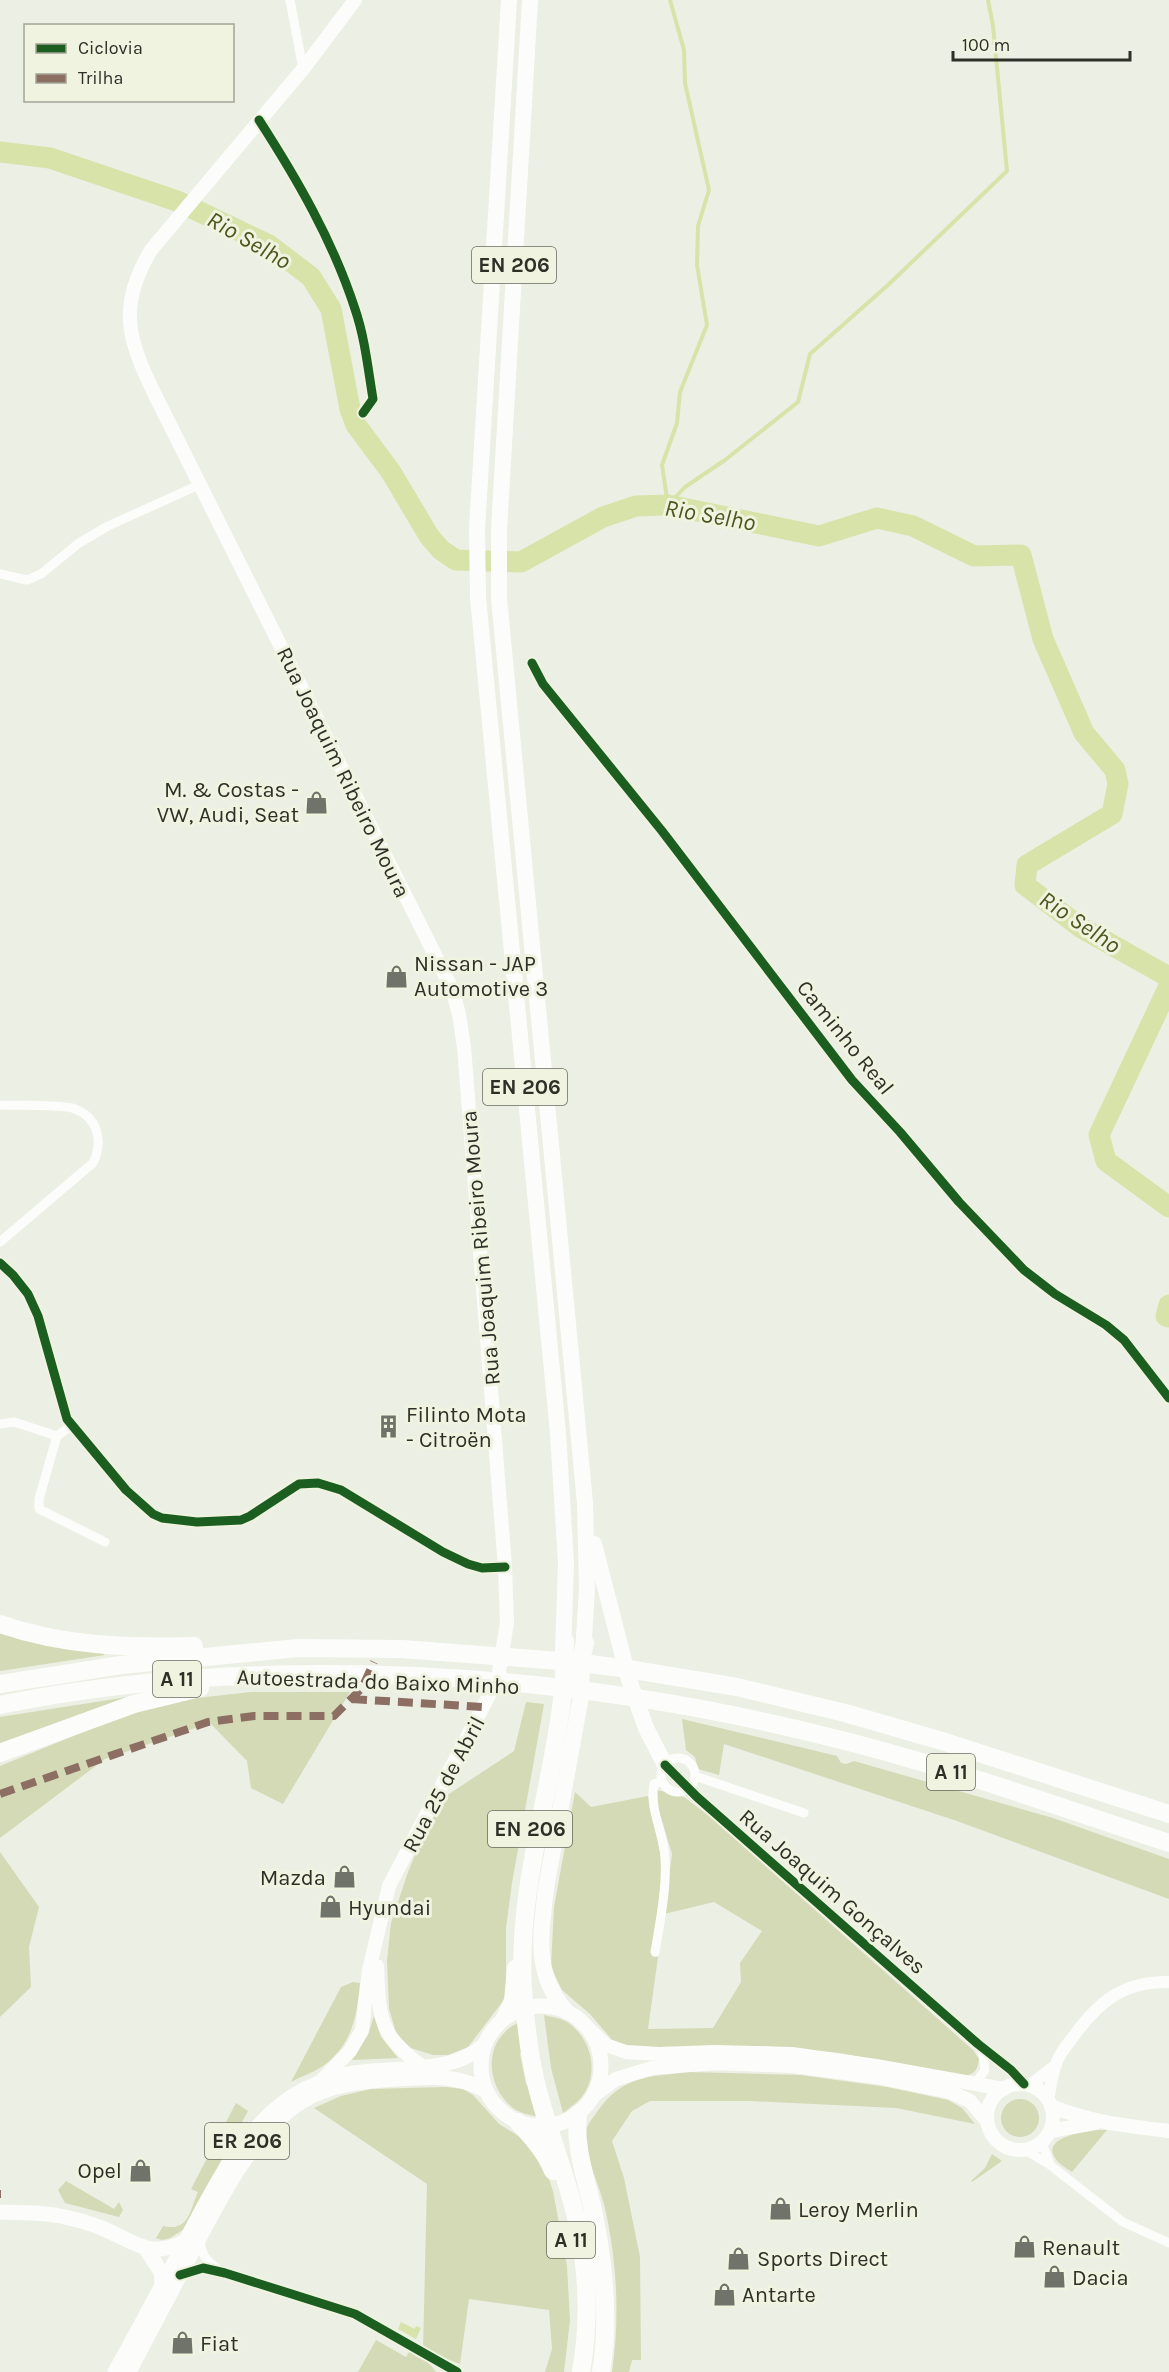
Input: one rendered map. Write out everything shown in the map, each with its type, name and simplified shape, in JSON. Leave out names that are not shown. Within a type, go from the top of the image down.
[{"type":"highway","name":"EN 206","points":[[509,0],[477,529],[478,597],[557,1423],[564,1526],[565,1641],[549,1738],[524,1864],[517,1917],[515,1985],[511,2014]]},
{"type":"highway","name":"EN 206","points":[[530,0],[498,530],[499,598],[585,1503],[587,1588],[580,1702],[547,1880],[543,1918],[542,1962],[546,1982],[566,2011]]},
{"type":"highway","points":[[585,1503],[603,1584],[629,1680],[663,1773]]},
{"type":"highway","points":[[0,1624],[45,1637],[95,1645],[153,1647],[247,1645],[299,1648]]},
{"type":"highway","name":"A 11","points":[[565,1641],[562,1699],[534,1845],[522,1941],[527,2034],[534,2075],[579,2232],[586,2296],[581,2372]]},
{"type":"highway","name":"A 11","points":[[585,1643],[544,1845],[536,1897],[532,1957],[544,2071],[589,2230],[597,2295],[591,2372]]},
{"type":"highway","name":"Autoestrada do Baixo Minho","points":[[0,1684],[121,1665],[299,1648],[356,1647],[554,1660],[622,1668],[737,1687],[845,1713],[920,1734],[1169,1814]]},
{"type":"highway","name":"A 11","points":[[0,1753],[158,1696],[201,1688],[322,1675]]},
{"type":"highway","name":"Autoestrada do Baixo Minho","points":[[0,1705],[51,1695],[165,1680],[228,1676],[322,1675],[441,1678],[523,1684],[647,1699],[838,1739],[935,1767],[1169,1843]]},
{"type":"highway","points":[[573,2117],[577,2146],[594,2217],[603,2275],[605,2324],[601,2372]]},
{"type":"highway","name":"A 11","points":[[518,2122],[547,2157],[557,2181],[566,2215],[575,2278],[576,2337],[572,2372]]},
{"type":"main road","name":"Rua Joaquim Ribeiro Moura","points":[[355,0],[303,69],[151,250],[134,283],[130,315],[131,332],[140,363],[452,989],[459,1014],[465,1059],[504,1561]]},
{"type":"main road","name":"Rua 25 de Abril","points":[[321,2081],[350,2051],[362,2030],[375,1940],[389,1886],[498,1678],[507,1623],[504,1561]]},
{"type":"main road","name":"Rua 25 de Abril","points":[[375,1940],[380,2008],[386,2032],[404,2053],[423,2067]]},
{"type":"main road","points":[[1004,2089],[876,2066],[792,2054],[626,2052],[606,2045],[566,2011],[541,2006],[511,2014],[496,2026],[484,2045],[481,2068],[485,2090],[493,2104],[504,2115],[533,2127],[544,2127],[573,2117],[593,2096],[628,2073],[652,2068],[716,2063],[793,2066],[876,2077],[950,2092],[970,2101],[987,2121],[990,2132],[1001,2145],[1009,2148],[1025,2150],[1046,2136],[1103,2122]]},
{"type":"main road","points":[[589,2029],[597,2045],[601,2062],[600,2080],[593,2096]]},
{"type":"main road","name":"Rua 25 de Abril","points":[[129,2372],[180,2275],[193,2239],[233,2159],[260,2125],[278,2107],[296,2093],[321,2081],[369,2070],[423,2067],[458,2062],[472,2056],[484,2045]]},
{"type":"main road","name":"Rua 25 de Abril","points":[[115,2372],[162,2284],[241,2166],[267,2133],[301,2102],[324,2091],[370,2080],[457,2078],[485,2090]]},
{"type":"main road","points":[[987,2121],[992,2101],[1004,2089],[1013,2085],[1026,2085],[1039,2090],[1049,2103],[1053,2118],[1046,2136]]},
{"type":"main road","points":[[1049,2103],[1068,2113],[1103,2122],[1169,2131]]},
{"type":"main road","points":[[0,2211],[57,2215],[104,2229],[147,2249],[174,2248],[193,2239]]},
{"type":"main road","points":[[147,2249],[161,2272],[162,2284]]},
{"type":"street","points":[[290,0],[303,69]]},
{"type":"street","points":[[259,120],[311,207],[343,274],[356,309],[373,399],[363,413]]},
{"type":"street","points":[[0,574],[27,580],[41,574],[79,543],[108,526],[201,484]]},
{"type":"street","points":[[0,1105],[74,1108],[93,1123],[99,1136],[98,1153],[93,1163],[0,1242]]},
{"type":"street","points":[[0,1263],[28,1294],[38,1316],[67,1419],[71,1426],[126,1490],[141,1505],[162,1518],[208,1522],[241,1520],[299,1484],[318,1483],[341,1490],[443,1552],[468,1564],[482,1568],[504,1561]]},
{"type":"street","points":[[0,1424],[14,1422],[57,1436]]},
{"type":"street","points":[[71,1426],[57,1436],[39,1499],[39,1509],[105,1542]]},
{"type":"street","points":[[655,1952],[666,1877],[665,1855],[652,1796],[654,1784],[673,1759],[683,1759],[692,1766],[695,1776],[689,1789],[674,1792],[665,1786],[663,1773]]},
{"type":"street","name":"Rua Joaquim Gonçalves","points":[[663,1773],[689,1789],[1026,2085]]},
{"type":"street","points":[[695,1776],[804,1813]]},
{"type":"street","points":[[1049,2103],[1056,2065],[1083,2023],[1104,2002],[1126,1988],[1151,1982],[1169,1982]]},
{"type":"street","points":[[974,2085],[985,2070],[983,2054],[978,2043]]},
{"type":"street","points":[[1026,2085],[1056,2065]]},
{"type":"street","points":[[1046,2136],[1050,2165]]},
{"type":"street","points":[[1025,2150],[1050,2165],[1123,2222],[1169,2243]]},
{"type":"street","points":[[193,2239],[205,2260],[225,2273]]},
{"type":"street","points":[[180,2275],[203,2268],[355,2314],[457,2372]]},
{"type":"shaded area","points":[[0,1632],[101,1652],[105,1655],[0,1671]]},
{"type":"shaded area","points":[[251,1692],[350,1692],[283,1804],[251,1788],[247,1761],[210,1723],[105,1759],[0,1838],[0,1766],[98,1726],[170,1701]]},
{"type":"shaded area","points":[[128,1697],[0,1743],[0,1717]]},
{"type":"shaded area","points":[[526,1702],[544,1704],[506,1928],[506,1992],[503,2001],[468,2047],[448,2055],[433,2055],[411,2048],[396,2033],[389,2008],[387,1961],[391,1923],[408,1872],[429,1821],[443,1798],[514,1751]]},
{"type":"shaded area","points":[[682,1719],[837,1756],[841,1763],[854,1761],[1053,1818],[1169,1859],[1169,1899],[957,1821],[724,1744],[719,1775],[698,1769],[695,1757],[686,1750]]},
{"type":"shaded area","points":[[657,1790],[684,1797],[708,1815],[973,2050],[979,2059],[975,2070],[967,2076],[959,2076],[840,2053],[765,2046],[638,2048],[614,2042],[590,2014],[562,1990],[551,1967],[554,1907],[575,1792],[591,1807],[648,1796],[663,1866],[652,1956],[658,1957],[648,2029],[713,2028],[741,1982],[740,1963],[762,1931],[714,1902],[664,1914],[672,1854],[658,1808]]},
{"type":"shaded area","points":[[0,1852],[39,1907],[29,1947],[31,1987],[0,2017]]},
{"type":"shaded area","points":[[353,1982],[360,1983],[357,2005],[352,2026],[343,2045],[324,2065],[291,2082],[341,1987]]},
{"type":"shaded area","points":[[544,2015],[565,2021],[576,2029],[588,2048],[591,2059],[590,2081],[585,2092],[563,2113],[551,2068]]},
{"type":"shaded area","points":[[374,2016],[381,2037],[398,2058],[352,2060],[368,2035]]},
{"type":"shaded area","points":[[521,2021],[523,2046],[520,2054],[526,2084],[532,2090],[539,2117],[516,2110],[507,2103],[495,2084],[492,2073],[494,2051],[498,2041],[508,2029]]},
{"type":"shaded area","points":[[689,2072],[800,2075],[887,2087],[948,2100],[962,2108],[975,2124],[896,2108],[751,2101],[650,2101],[632,2111],[612,2141],[624,2178],[640,2257],[641,2360],[632,2360],[629,2372],[612,2372],[616,2331],[615,2269],[605,2208],[587,2150],[587,2129],[590,2121],[607,2100],[627,2084],[649,2077]]},
{"type":"shaded area","points":[[446,2087],[463,2089],[473,2095],[499,2124],[525,2140],[542,2159],[553,2191],[567,2266],[570,2320],[564,2372],[545,2372],[552,2349],[549,2310],[469,2299],[460,2364],[423,2350],[427,2184],[314,2108],[341,2096],[371,2089]]},
{"type":"shaded area","points":[[1020,2099],[1033,2105],[1039,2118],[1033,2131],[1020,2137],[1007,2131],[1001,2118],[1007,2105]]},
{"type":"shaded area","points":[[236,2103],[248,2111],[184,2229],[170,2238],[162,2240],[156,2238],[163,2226],[178,2226],[187,2219],[198,2192],[191,2189]]},
{"type":"shaded area","points":[[1107,2130],[1072,2172],[1057,2161],[1052,2150],[1059,2140],[1073,2134]]},
{"type":"shaded area","points":[[992,2154],[1002,2161],[972,2182],[985,2168]]},
{"type":"shaded area","points":[[66,2181],[114,2209],[119,2202],[123,2210],[119,2217],[65,2203],[58,2190]]},
{"type":"shaded area","points":[[401,2322],[415,2329],[416,2326],[421,2328],[416,2339],[398,2329]]},
{"type":"shaded area","points":[[376,2340],[406,2357],[410,2350],[429,2363],[436,2372],[358,2372]]},
{"type":"waterway","points":[[668,505],[662,465],[677,423],[680,392],[707,325],[697,265],[698,226],[709,190],[685,83],[684,50],[670,0]]},
{"type":"waterway","points":[[668,505],[685,487],[725,460],[798,402],[810,354],[888,285],[1007,171],[993,26],[988,0]]},
{"type":"waterway","name":"Rio Selho","points":[[0,152],[50,158],[177,201],[269,245],[311,277],[331,309],[350,409],[356,425],[391,472],[429,536],[441,550],[456,560],[521,562],[603,517],[636,506],[668,505],[819,536],[877,518],[913,526],[974,556],[1021,555],[1043,639],[1084,733],[1115,770],[1118,784],[1112,814],[1027,865],[1025,885],[1080,927],[1169,977]]},
{"type":"waterway","name":"Rio Selho","points":[[1169,986],[1099,1135],[1106,1161],[1169,1207]]},
{"type":"waterway","name":"Rio Selho","points":[[1169,1305],[1166,1316],[1169,1317]]},
{"type":"marked path","points":[[0,1794],[208,1722],[254,1716],[334,1716],[362,1688],[374,1662]]},
{"type":"marked path","points":[[352,1699],[483,1707]]},
{"type":"cycle path","points":[[259,120],[313,211],[336,259],[355,309],[366,354],[373,399],[363,413]]},
{"type":"cycle path","name":"Caminho Real","points":[[532,663],[543,684],[662,831],[852,1080],[959,1202],[1024,1270],[1055,1294],[1106,1325],[1124,1340],[1169,1398]]},
{"type":"cycle path","points":[[0,1263],[28,1294],[38,1316],[67,1419],[126,1490],[153,1514],[162,1518],[197,1522],[241,1520],[299,1484],[318,1483],[341,1490],[443,1552],[468,1564],[482,1568],[505,1567]]},
{"type":"cycle path","points":[[665,1765],[697,1797],[978,2044],[1011,2070],[1024,2084]]},
{"type":"cycle path","points":[[180,2275],[203,2268],[355,2314],[457,2372]]},
{"type":"place","name":"M. & Costas - VW, Audi, Seat","points":[[317,802]]},
{"type":"place","name":"Nissan - JAP Automotive 3","points":[[396,976]]},
{"type":"place","name":"Filinto Mota - Citroën","points":[[388,1427]]},
{"type":"place","name":"Mazda","points":[[344,1877]]},
{"type":"place","name":"Hyundai","points":[[330,1907]]},
{"type":"place","name":"Opel","points":[[140,2170]]},
{"type":"place","name":"Leroy Merlin","points":[[780,2209]]},
{"type":"place","name":"Renault","points":[[1024,2247]]},
{"type":"place","name":"Sports Direct","points":[[739,2258]]},
{"type":"place","name":"Dacia","points":[[1054,2277]]},
{"type":"place","name":"Antarte","points":[[724,2294]]},
{"type":"place","name":"Fiat","points":[[182,2343]]}]
